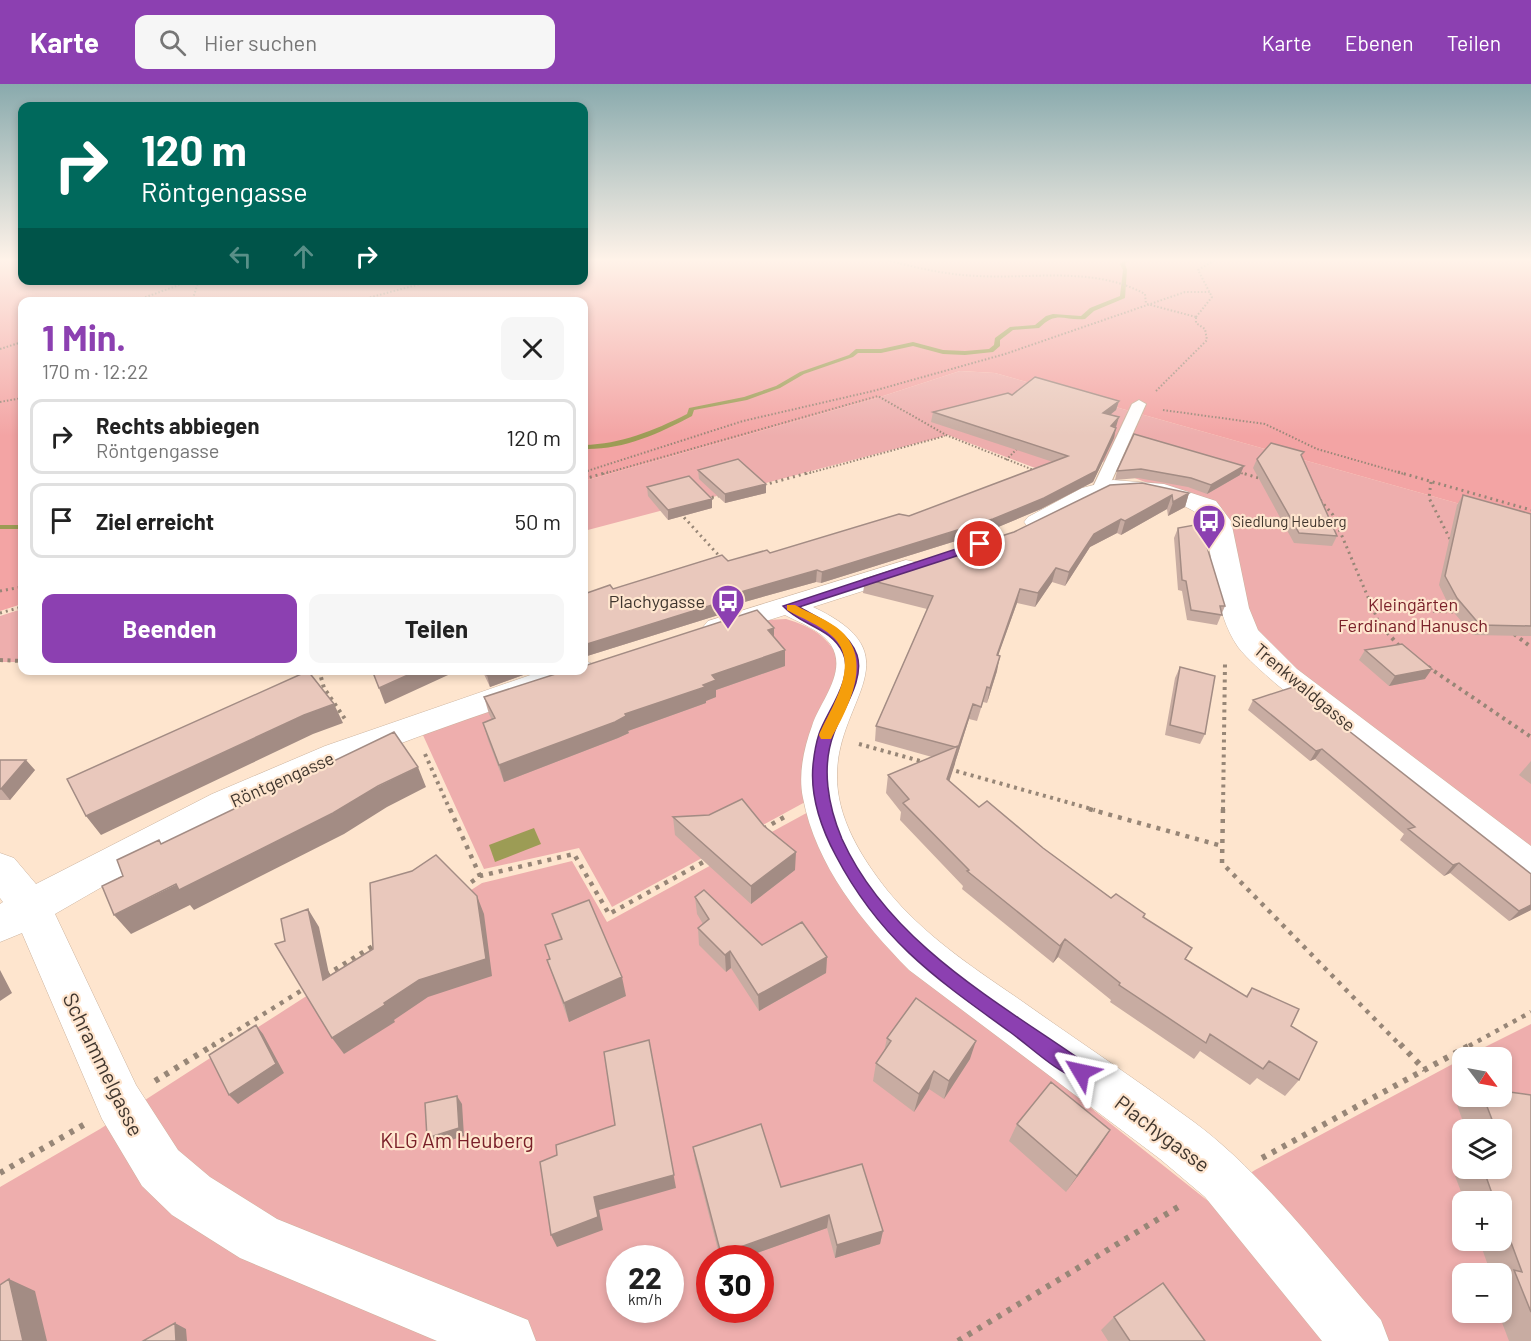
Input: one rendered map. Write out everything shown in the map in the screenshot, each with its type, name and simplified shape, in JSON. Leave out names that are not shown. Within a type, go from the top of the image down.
[{"type":"street","name":"Trenkwaldgasse","points":[[1096,491],[1124,486],[1164,491],[1195,500],[1212,511],[1218,521],[1235,608],[1251,643],[1286,676],[1531,868]]},
{"type":"street","points":[[1011,533],[1051,516],[1096,491]]},
{"type":"street","points":[[692,635],[934,559]]},
{"type":"street","name":"Plachygasse","points":[[789,606],[837,634],[850,654],[852,667],[849,681],[826,735],[820,765],[820,797],[834,839],[860,887],[888,922],[924,957],[1178,1142],[1223,1179],[1359,1341]]},
{"type":"street","name":"Röntgengasse","points":[[15,915],[210,811],[412,726],[566,675]]},
{"type":"street","name":"Schrammelgasse","points":[[0,870],[15,915],[119,1102],[160,1168],[190,1196],[228,1222],[259,1239],[507,1341]]},
{"type":"lane","points":[[1096,491],[1139,404]]},
{"type":"path","points":[[588,471],[743,422],[873,391],[1005,354],[1105,319]]},
{"type":"path","points":[[1139,404],[1203,346],[1207,335],[1205,329],[1196,323],[1196,319]]},
{"type":"path","points":[[0,349],[18,343]]},
{"type":"path","points":[[588,478],[878,396],[946,435],[1096,491]]},
{"type":"path","points":[[0,402],[18,399]]},
{"type":"path","points":[[1139,404],[1189,415],[1265,424],[1317,449],[1531,510]]},
{"type":"path","points":[[756,487],[946,435]]},
{"type":"path","points":[[1006,459],[1026,440]]},
{"type":"path","points":[[1228,469],[1274,482]]},
{"type":"path","points":[[1431,482],[1429,498],[1454,546]]},
{"type":"path","points":[[705,499],[725,494]]},
{"type":"path","points":[[1316,498],[1333,515],[1383,631],[1402,648]]},
{"type":"path","points":[[674,507],[729,567]]},
{"type":"path","points":[[0,591],[18,588]]},
{"type":"path","points":[[0,613],[18,608]]},
{"type":"path","points":[[1373,609],[1462,612]]},
{"type":"path","points":[[1505,628],[1531,647]]},
{"type":"path","points":[[1251,643],[1233,644],[1225,652],[1222,862],[1425,1071]]},
{"type":"path","points":[[0,660],[18,661]]},
{"type":"path","points":[[1420,661],[1531,736]]},
{"type":"path","points":[[320,675],[324,688],[363,745]]},
{"type":"path","points":[[412,726],[480,876]]},
{"type":"path","points":[[826,735],[935,765]]},
{"type":"path","points":[[946,769],[1222,846]]},
{"type":"path","points":[[760,830],[820,797]]},
{"type":"path","points":[[460,889],[480,876],[574,854],[609,914],[710,858]]},
{"type":"path","points":[[324,976],[383,940]]},
{"type":"path","points":[[0,1173],[314,982]]},
{"type":"green space","name":"Kleingärten Ferdinand Hanusch","points":[[960,371],[995,373],[1531,524],[1531,855],[1299,675],[1252,628],[1233,535],[1153,485],[1124,474],[1119,465],[1100,461],[1080,485],[948,435],[588,530],[588,480],[880,397]]},
{"type":"green space","points":[[18,610],[18,662],[0,662],[0,616]]},
{"type":"green space","points":[[786,619],[819,634],[831,646],[840,663],[807,801],[612,907],[579,848],[484,869],[422,733],[767,620]]},
{"type":"green space","name":"KLG Am Heuberg","points":[[812,810],[893,951],[1208,1201],[1255,1170],[1452,1064],[1452,1107],[1512,1107],[1512,1047],[1485,1047],[1531,1024],[1531,1341],[0,1341],[0,1187],[100,1129],[482,883],[572,861],[607,922]]},
{"type":"shaded area","points":[[0,319],[18,319],[18,605],[0,611]]},
{"type":"shaded area","points":[[588,319],[1531,319],[1531,524],[995,373],[960,371],[880,397],[588,480]]},
{"type":"shaded area","points":[[534,828],[541,844],[495,862],[489,845]]},
{"type":"building","points":[[1035,377],[1119,401],[1103,413],[1119,417],[1111,426],[1116,428],[1096,471],[1044,498],[993,519],[822,572],[817,570],[737,593],[741,596],[588,644],[588,593],[610,585],[613,589],[722,555],[728,561],[767,550],[770,553],[899,514],[909,516],[1068,456],[933,412],[1008,393],[1012,395]]},
{"type":"building","points":[[1134,434],[1244,466],[1211,485],[1191,478],[1141,469],[1117,471]]},
{"type":"building","points":[[1271,443],[1304,452],[1301,455],[1337,536],[1299,533],[1257,459]]},
{"type":"building","points":[[738,459],[766,484],[725,494],[698,470]]},
{"type":"building","points":[[689,476],[712,499],[668,510],[647,487]]},
{"type":"building","points":[[1142,483],[1189,493],[1173,502],[1172,495],[1125,521],[1121,519],[1094,534],[1069,572],[1056,568],[1038,593],[1020,589],[997,655],[1000,656],[990,688],[987,687],[981,707],[973,704],[958,748],[958,746],[876,726],[933,596],[865,579],[1014,532],[1110,485]]},
{"type":"building","points":[[1463,495],[1531,514],[1531,626],[1480,625],[1457,598],[1445,576]]},
{"type":"building","points":[[1200,524],[1225,606],[1220,606],[1222,615],[1191,610],[1186,581],[1182,580],[1178,528]]},
{"type":"building","points":[[757,610],[774,628],[768,630],[785,650],[712,675],[716,680],[703,685],[705,687],[625,714],[626,716],[615,722],[499,765],[483,723],[495,718],[484,697],[552,675],[588,675],[588,665]]},
{"type":"building","points":[[1402,644],[1432,669],[1395,676],[1365,650]]},
{"type":"building","points":[[1180,667],[1215,676],[1205,734],[1170,725]]},
{"type":"building","points":[[299,675],[311,675],[334,704],[304,715],[86,816],[67,779]]},
{"type":"building","points":[[374,675],[408,675],[379,688]]},
{"type":"building","points":[[1293,687],[1531,874],[1531,905],[1519,911],[1459,863],[1453,865],[1408,829],[1415,827],[1322,749],[1316,751],[1253,700]]},
{"type":"building","points":[[394,732],[418,767],[378,786],[333,813],[179,890],[176,884],[114,915],[102,886],[123,876],[117,860],[159,840],[161,844]]},
{"type":"building","points":[[958,746],[947,779],[979,807],[987,801],[1043,848],[1111,898],[1116,894],[1145,914],[1143,917],[1192,948],[1185,959],[1247,997],[1252,988],[1299,1009],[1291,1026],[1317,1042],[1299,1080],[1269,1061],[1263,1069],[1210,1034],[1206,1043],[1119,985],[1120,983],[1065,939],[1060,946],[967,871],[969,870],[903,803],[909,799],[888,775]]},
{"type":"building","points":[[0,760],[26,760],[1,789],[0,789]]},
{"type":"building","points":[[742,799],[764,826],[796,852],[751,886],[673,817],[709,815]]},
{"type":"building","points":[[436,855],[477,896],[486,959],[419,980],[384,1003],[385,1005],[332,1038],[275,944],[285,941],[281,919],[308,909],[323,980],[373,949],[370,883],[412,871]]},
{"type":"building","points":[[704,890],[762,945],[802,922],[827,957],[758,995],[730,951],[725,955],[698,928],[709,919],[695,897]]},
{"type":"building","points":[[589,900],[622,977],[564,1003],[547,960],[550,959],[545,945],[562,939],[552,914]]},
{"type":"building","points":[[916,998],[976,1041],[949,1081],[934,1071],[919,1094],[876,1063],[891,1041],[887,1038]]},
{"type":"building","points":[[256,1025],[276,1064],[229,1095],[209,1055]]},
{"type":"building","points":[[649,1040],[674,1175],[594,1197],[598,1217],[551,1235],[540,1162],[557,1155],[556,1145],[615,1125],[604,1052]]},
{"type":"building","points":[[1051,1082],[1110,1130],[1077,1176],[1017,1124]]},
{"type":"building","points":[[1512,1092],[1531,1095],[1531,1312],[1514,1270],[1522,1272],[1512,1245],[1512,1191],[1491,1191],[1487,1179],[1512,1179],[1512,1119],[1492,1119],[1487,1107],[1512,1107]]},
{"type":"building","points":[[457,1096],[459,1128],[427,1138],[425,1103]]},
{"type":"building","points":[[761,1124],[781,1187],[862,1164],[883,1231],[837,1245],[829,1215],[746,1245],[719,1245],[693,1147]]},
{"type":"building","points":[[9,1279],[23,1341],[0,1341],[0,1285]]},
{"type":"building","points":[[1163,1283],[1205,1341],[1130,1341],[1114,1317]]},
{"type":"building","points":[[175,1323],[176,1341],[143,1341]]},
{"type":"waterway","points":[[588,447],[611,446],[638,438],[690,415],[691,409],[745,399],[778,387],[802,373],[851,356],[856,351],[881,351],[913,344],[943,352],[991,351],[997,346],[997,339],[1012,328],[1037,327],[1046,319]]},
{"type":"waterway","points":[[0,527],[18,527]]},
{"type":"slow traffic","points":[[791,608],[837,634],[850,654],[852,667],[849,681],[826,735]]},
{"type":"place","name":"Siedlung Heuberg","points":[[1209,550]]},
{"type":"place","name":"Plachygasse","points":[[728,630]]},
{"type":"route","points":[[980,544],[789,606],[837,634],[850,654],[852,667],[849,681],[826,735],[820,765],[820,797],[834,839],[860,887],[888,922],[924,957],[1081,1072]]}]
